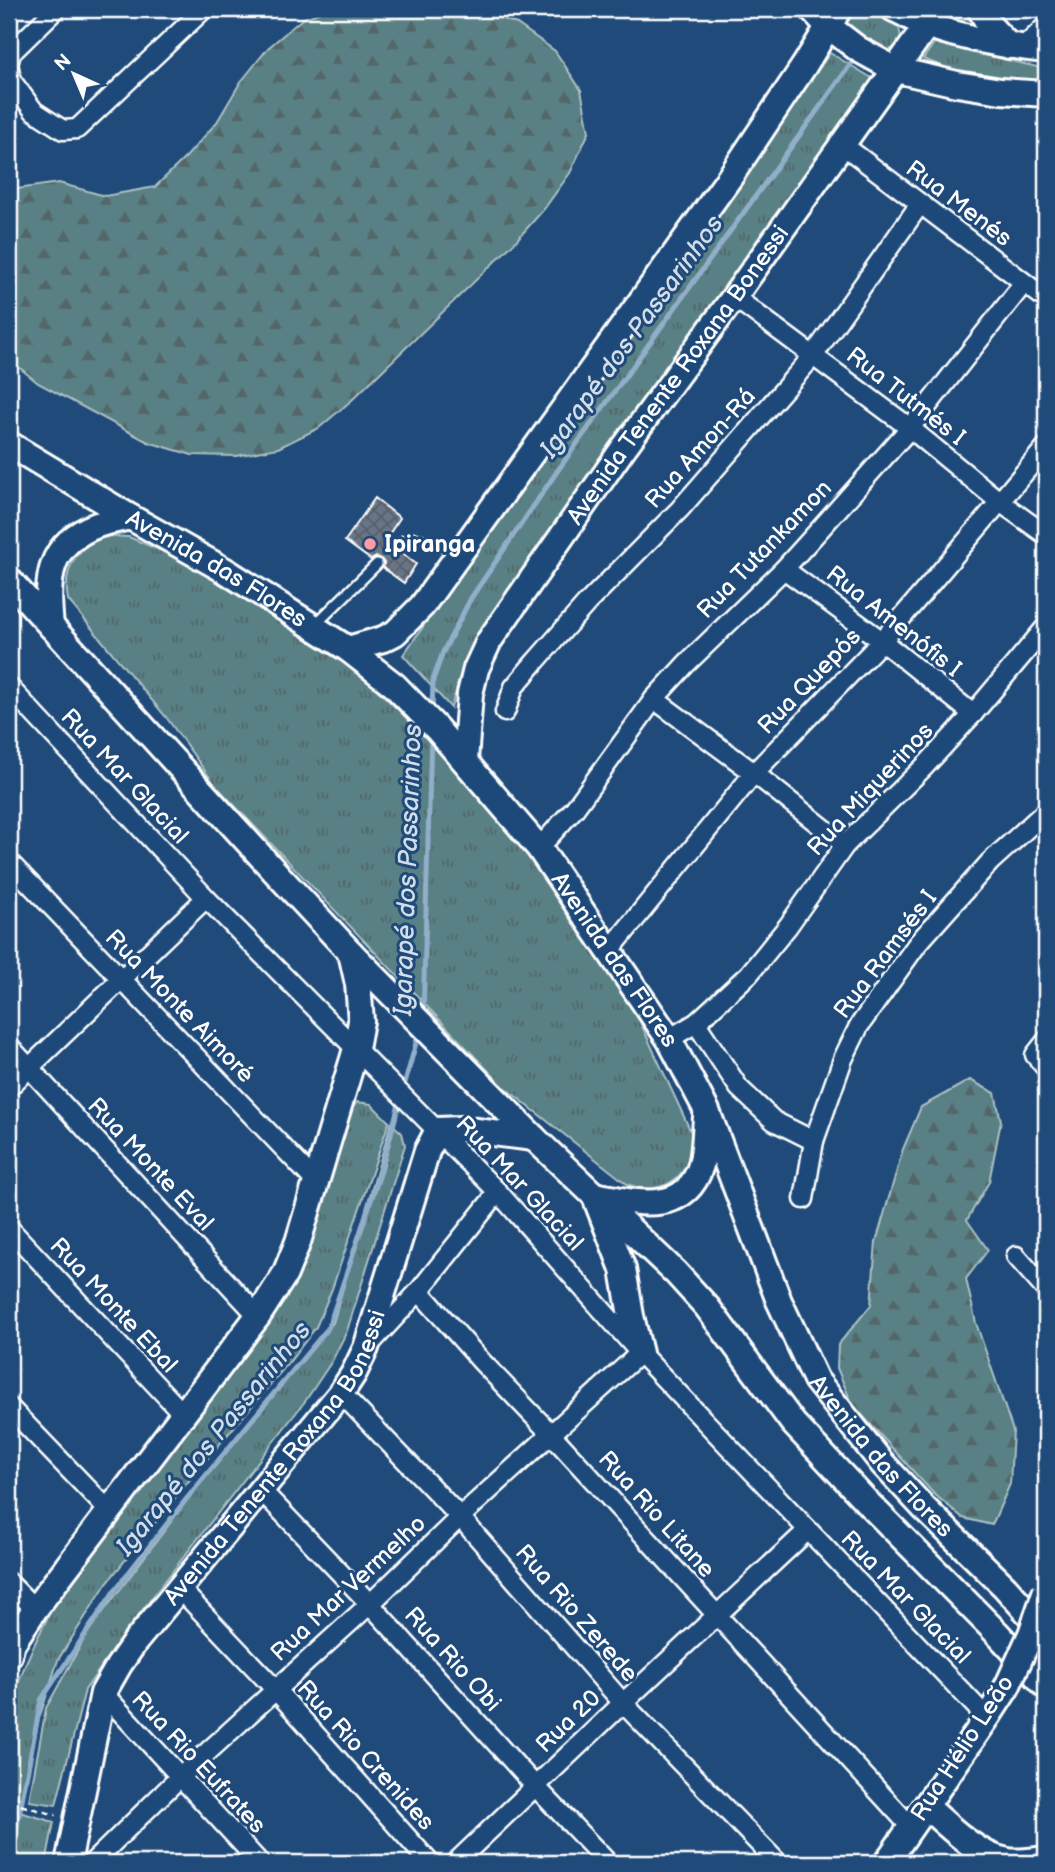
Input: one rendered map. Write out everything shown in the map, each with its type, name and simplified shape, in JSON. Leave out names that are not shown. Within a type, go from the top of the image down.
[{"type":"street","points":[[9,61],[11,53],[56,9]]},
{"type":"street","points":[[9,68],[11,80],[34,111],[63,130],[77,129],[204,9]]},
{"type":"street","points":[[894,9],[933,17],[1026,48]]},
{"type":"street","points":[[980,9],[990,26],[1026,48]]},
{"type":"street","points":[[348,649],[395,633],[422,606],[730,177],[804,66],[826,15],[858,49],[896,70],[957,84],[1046,94]]},
{"type":"street","name":"Avenida Tenente Roxana Bonessi","points":[[465,761],[470,694],[476,669],[489,641],[622,450],[734,298],[933,17]]},
{"type":"street","points":[[1026,48],[1046,26]]},
{"type":"street","name":"Rua Menés","points":[[843,145],[1046,299]]},
{"type":"street","name":"Rua Amon-Rá","points":[[506,712],[514,687],[552,642],[680,509],[813,356],[919,204]]},
{"type":"street","name":"Rua Tutankamon","points":[[539,848],[575,808],[654,699],[685,664],[784,569],[910,428],[1024,283]]},
{"type":"street","name":"Rua Tutmés I","points":[[734,298],[910,428],[1000,502],[1046,535]]},
{"type":"street","name":"Avenida das Flores","points":[[9,444],[226,571],[348,649],[394,685],[465,761],[539,848],[669,1039],[707,1111],[779,1301],[816,1380],[882,1463],[1005,1587],[1046,1633]]},
{"type":"street","name":"Rua Quepós","points":[[610,950],[754,773],[882,641],[1046,447]]},
{"type":"street","points":[[51,626],[48,580],[65,544],[96,526],[130,517]]},
{"type":"street","name":"Rua Amenófis I","points":[[784,569],[882,641],[972,714]]},
{"type":"street","name":"Avenida das Flores","points":[[9,580],[351,953],[534,1138],[676,1273],[707,1307],[793,1423],[1046,1686]]},
{"type":"street","name":"Rua Miquerinos","points":[[669,1039],[696,1023],[749,974],[845,845],[926,766],[1046,626]]},
{"type":"street","name":"Rua Mar Glacial","points":[[9,687],[206,898],[498,1192],[640,1353],[987,1718]]},
{"type":"street","points":[[654,699],[845,845]]},
{"type":"street","name":"Rua Ramsés I","points":[[804,1199],[814,1140],[843,1059],[859,1026],[918,943],[990,862],[1046,811]]},
{"type":"street","name":"Rua Monte Aimoré","points":[[9,862],[317,1183]]},
{"type":"street","points":[[9,1087],[206,898]]},
{"type":"street","points":[[9,1655],[12,1644],[35,1609],[258,1316],[285,1274],[317,1183],[356,1049],[361,1021],[358,984],[351,953]]},
{"type":"street","points":[[696,1023],[739,1088],[774,1121],[814,1140]]},
{"type":"street","name":"Rua Monte Eval","points":[[9,1046],[258,1316]]},
{"type":"street","points":[[594,1195],[640,1203],[661,1203],[682,1194],[695,1179],[701,1164],[707,1111]]},
{"type":"street","points":[[429,1122],[460,1129],[534,1138]]},
{"type":"street","name":"Avenida Tenente Roxana Bonessi","points":[[70,1852],[103,1693],[119,1665],[179,1588],[341,1393],[354,1373],[366,1348],[427,1151],[429,1122]]},
{"type":"street","points":[[366,1348],[419,1291],[498,1192]]},
{"type":"street","points":[[594,1195],[623,1269],[640,1353]]},
{"type":"street","name":"Rua Monte Ebal","points":[[9,1228],[184,1415]]},
{"type":"street","points":[[1016,1256],[1046,1290]]},
{"type":"street","name":"Rua Rio Litane","points":[[419,1291],[482,1363],[551,1434],[911,1827]]},
{"type":"street","name":"Rua Mar Vermelho","points":[[92,1863],[180,1777],[640,1353]]},
{"type":"street","name":"Rua Rio Zerede","points":[[341,1393],[460,1517],[623,1703],[778,1863]]},
{"type":"street","points":[[9,1407],[110,1512]]},
{"type":"street","name":"Rua Rio Obi","points":[[260,1489],[370,1604],[608,1863]]},
{"type":"street","name":"Rua 20","points":[[455,1863],[808,1530]]},
{"type":"street","points":[[9,1583],[35,1609]]},
{"type":"street","name":"Rua Rio Crenides","points":[[179,1588],[275,1689],[430,1863]]},
{"type":"street","name":"Rua Hélio Leão","points":[[886,1863],[1007,1686],[1031,1634],[1046,1590]]},
{"type":"street","name":"Rua Rio Eufrates","points":[[103,1693],[260,1863]]},
{"type":"street","points":[[926,1806],[953,1830],[993,1857],[1009,1861],[1046,1859]]},
{"type":"street","points":[[70,1852],[92,1863]]},
{"type":"lane","points":[[395,547],[414,538],[462,550]]},
{"type":"lane","points":[[313,626],[377,564]]},
{"type":"path","points":[[9,1802],[60,1816]]},
{"type":"green space","points":[[328,9],[476,9],[517,24],[555,51],[581,90],[589,132],[570,173],[544,209],[514,243],[352,400],[319,428],[278,448],[236,456],[192,455],[148,442],[38,383],[9,359],[9,190],[59,183],[105,196],[155,187],[217,122],[240,83],[268,48],[302,19]]},
{"type":"green space","points":[[848,9],[889,19],[899,29],[901,44],[888,51],[867,43],[843,24]]},
{"type":"green space","points":[[952,9],[969,9],[991,38],[942,22]]},
{"type":"green space","points":[[934,43],[1046,69],[1046,88],[985,82],[923,59]]},
{"type":"green space","points":[[830,53],[877,81],[476,640],[460,676],[451,708],[403,655]]},
{"type":"green space","points":[[110,536],[129,537],[190,563],[228,583],[335,653],[411,722],[492,809],[558,894],[636,1013],[692,1134],[689,1160],[675,1179],[653,1188],[627,1184],[504,1087],[216,786],[166,717],[68,600],[67,578],[74,559],[89,545]]},
{"type":"green space","points":[[970,1080],[995,1093],[1001,1121],[989,1182],[967,1220],[988,1250],[966,1279],[976,1323],[1013,1431],[1010,1484],[992,1525],[963,1518],[933,1493],[852,1404],[837,1368],[838,1345],[871,1305],[876,1242],[903,1149],[921,1107]]},
{"type":"green space","points":[[357,1102],[371,1104],[389,1122],[332,1289],[316,1327],[106,1584],[58,1660],[38,1722],[23,1799],[9,1795],[8,1741],[12,1708],[25,1665],[44,1624],[288,1291],[347,1116]]},
{"type":"green space","points":[[391,1123],[402,1133],[405,1145],[347,1331],[332,1361],[306,1400],[133,1622],[85,1690],[56,1805],[29,1801],[46,1708],[88,1632],[210,1470],[333,1323]]},
{"type":"green space","points":[[9,1809],[54,1822],[46,1863],[9,1863]]},
{"type":"building","name":"Ipiranga","points":[[375,498],[400,518],[385,540],[389,543],[389,550],[395,554],[401,552],[416,564],[404,583],[383,568],[381,559],[376,557],[371,560],[345,541]]},
{"type":"waterway","name":"Igarapé dos Passarinhos","points":[[432,712],[433,680],[443,652],[471,598],[558,470],[853,61]]},
{"type":"waterway","name":"Igarapé dos Passarinhos","points":[[423,1016],[431,735]]},
{"type":"waterway","name":"Igarapé dos Passarinhos","points":[[403,1090],[419,1032]]},
{"type":"waterway","name":"Igarapé dos Passarinhos","points":[[10,1863],[41,1700],[115,1590],[328,1328],[381,1171],[400,1100]]},
{"type":"place","name":"Ipiranga","points":[[370,544]]}]
